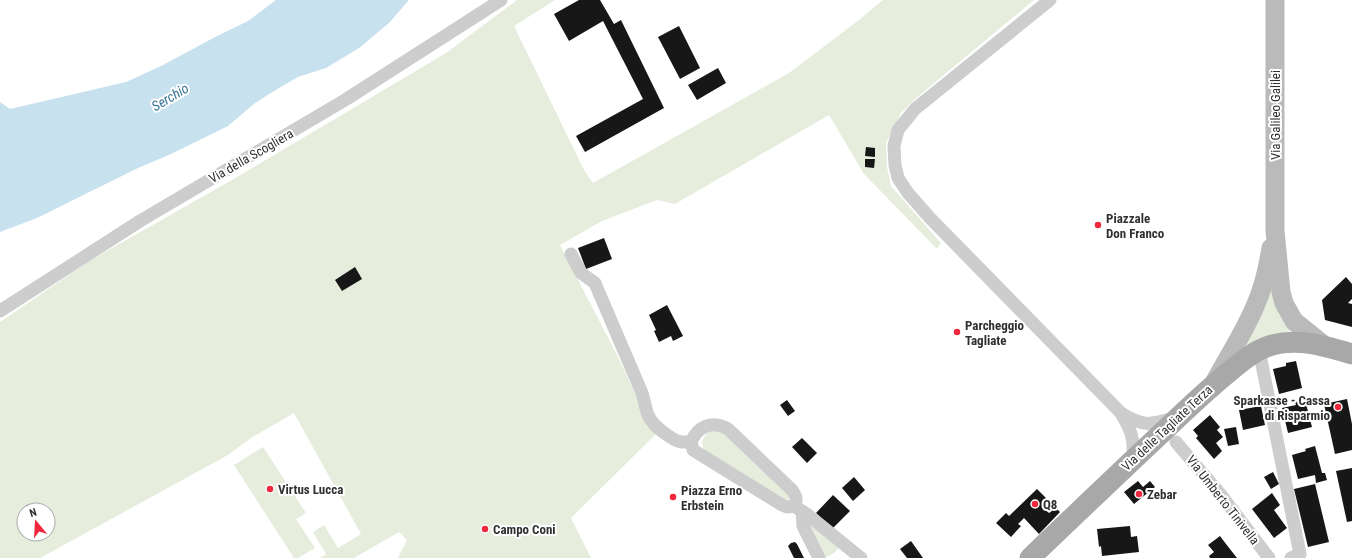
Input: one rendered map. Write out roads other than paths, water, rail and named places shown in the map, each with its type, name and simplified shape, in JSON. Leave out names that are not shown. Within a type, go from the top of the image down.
[{"type":"main road","name":"Via Galileo Galilei","points":[[1275,0],[1275,231],[1281,292],[1284,303],[1294,321],[1325,346]]},
{"type":"main road","name":"Via Galileo Galilei","points":[[1213,385],[1257,304],[1262,290],[1275,231]]},
{"type":"main road","name":"Via delle Tagliate Terza","points":[[1030,558],[1213,385],[1245,359],[1259,350],[1285,342],[1325,346],[1352,354]]},
{"type":"street","name":"Via della Scogliera","points":[[0,312],[140,221],[345,100],[501,0]]},
{"type":"street","points":[[1050,0],[915,109],[898,130],[894,146],[895,165],[898,178],[908,193],[926,213],[1121,413],[1134,421],[1148,424],[1178,417]]},
{"type":"street","points":[[571,254],[581,273],[595,283],[642,393],[650,419],[660,430],[673,439],[681,442],[691,442]]},
{"type":"street","points":[[1259,350],[1300,554],[1290,558]]},
{"type":"street","points":[[1121,413],[1132,436],[1133,460]]},
{"type":"street","points":[[819,558],[803,526],[798,509],[796,502],[796,496],[792,490],[728,429],[721,425],[713,424],[694,434],[691,442],[693,450],[782,505],[798,509],[808,515],[861,558]]},
{"type":"street","name":"Via Umberto Tinivella","points":[[1176,442],[1221,495],[1269,558]]},
{"type":"water","name":"Serchio","points":[[276,0],[409,0],[389,23],[359,48],[326,68],[298,77],[279,88],[255,103],[228,126],[171,154],[138,168],[37,218],[0,232],[0,102],[10,109],[126,82],[163,65],[248,21]]},
{"type":"place","name":"Piazzale Don Franco","points":[[1098,225]]},
{"type":"place","name":"Parcheggio Tagliate","points":[[957,332]]},
{"type":"place","name":"Sparkasse - Cassa di Risparmio","points":[[1338,407]]},
{"type":"place","name":"Virtus Lucca","points":[[270,489]]},
{"type":"place","name":"Zebar","points":[[1139,494]]},
{"type":"place","name":"Piazza Erno Erbstein","points":[[673,497]]},
{"type":"place","name":"Q8","points":[[1035,504]]},
{"type":"place","name":"Campo Coni","points":[[485,529]]}]
